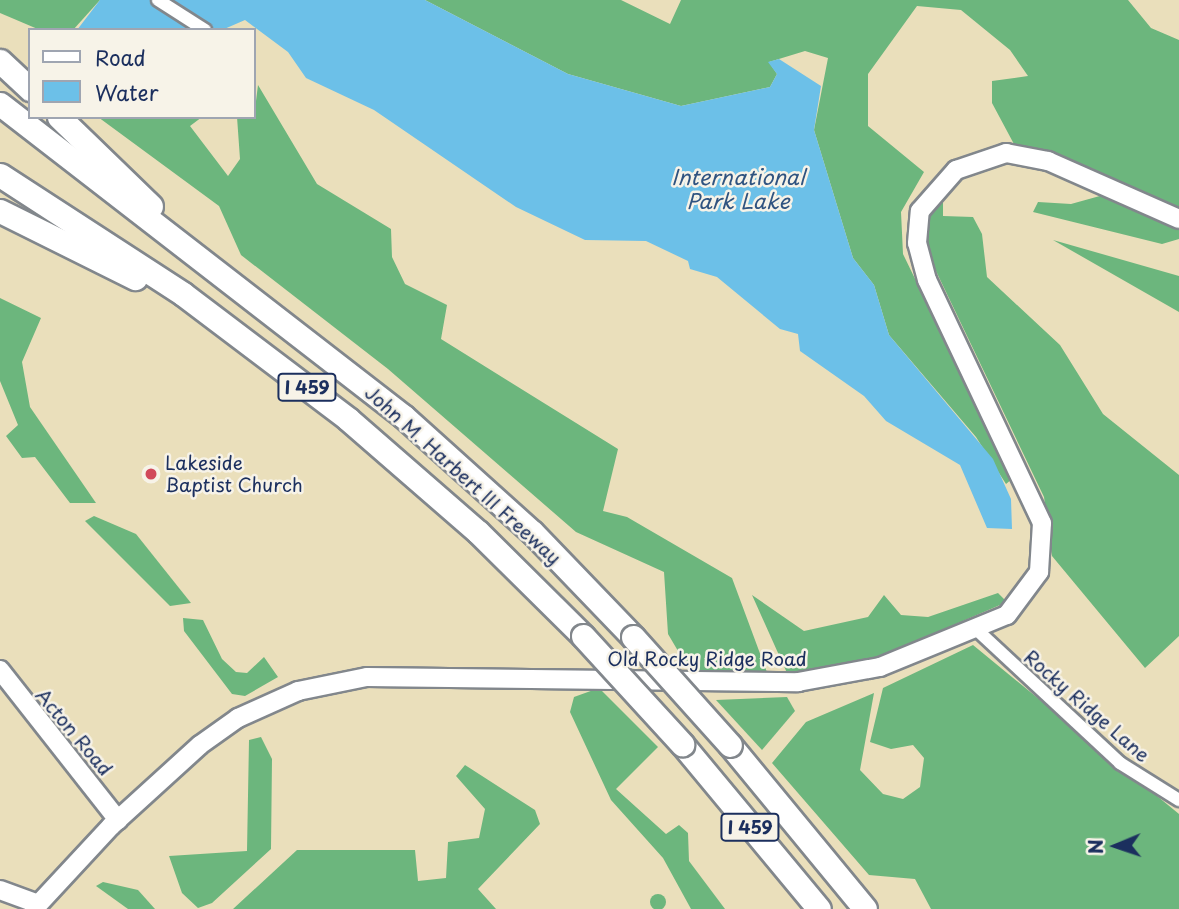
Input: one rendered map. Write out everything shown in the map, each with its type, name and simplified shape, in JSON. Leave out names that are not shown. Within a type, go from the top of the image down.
[{"type":"highway","points":[[0,61],[28,87]]},
{"type":"highway","name":"John M. Harbert III Freeway","points":[[0,104],[403,416],[532,532],[633,637],[730,745],[865,909]]},
{"type":"highway","points":[[61,119],[185,246]]},
{"type":"highway","name":"John M. Harbert III Freeway","points":[[0,175],[236,332],[458,514],[583,636],[682,744],[819,909]]},
{"type":"highway","points":[[0,211],[236,332]]},
{"type":"street","points":[[158,0],[202,28]]},
{"type":"street","name":"Old Rocky Ridge Road","points":[[36,907],[118,820],[220,730],[279,698],[323,684],[367,677],[798,682],[880,667],[978,631],[1017,607],[1031,590],[1042,561],[1042,523],[924,272],[917,233],[925,202],[956,170],[1006,153],[1048,161],[1179,219]]},
{"type":"street","name":"Rocky Ridge Lane","points":[[978,631],[1120,763],[1179,800]]},
{"type":"street","name":"Acton Road","points":[[0,670],[118,820]]},
{"type":"street","points":[[0,890],[36,907]]},
{"type":"green space","points":[[0,0],[100,0],[75,28],[35,28],[0,13]]},
{"type":"green space","points":[[425,0],[621,0],[670,24],[681,0],[1128,0],[1151,28],[1179,40],[1179,210],[1015,146],[992,103],[992,81],[1028,76],[1010,50],[961,10],[917,6],[868,74],[868,126],[924,172],[901,212],[903,254],[1012,479],[1006,484],[976,437],[889,335],[874,285],[853,258],[814,130],[828,58],[805,51],[769,62],[777,74],[770,87],[681,106],[568,74]]},
{"type":"green space","points":[[258,85],[317,184],[391,229],[392,257],[405,284],[447,305],[441,339],[618,449],[603,511],[627,517],[732,578],[768,675],[691,673],[668,634],[664,572],[576,532],[388,369],[241,255],[219,206],[101,119],[199,119],[190,126],[228,176],[240,159],[237,119],[256,119]]},
{"type":"green space","points":[[943,186],[943,216],[973,217],[982,234],[987,277],[1060,345],[1103,414],[1179,475],[1179,636],[1145,668],[1052,556],[1044,497],[924,246],[923,223]]},
{"type":"green space","points":[[1107,194],[1179,228],[1179,239],[1162,244],[1033,212],[1038,202],[1071,204]]},
{"type":"green space","points":[[1053,240],[1179,276],[1179,312]]},
{"type":"green space","points":[[0,298],[41,318],[22,362],[30,407],[96,503],[70,503],[35,457],[22,458],[6,436],[18,425],[0,381]]},
{"type":"green space","points":[[94,516],[136,534],[191,603],[170,606],[85,521]]},
{"type":"green space","points":[[998,593],[1007,602],[872,660],[787,673],[752,595],[804,631],[868,617],[884,595],[901,615],[928,617]]},
{"type":"green space","points":[[183,618],[203,620],[222,659],[236,672],[247,673],[264,657],[278,677],[245,696],[232,694],[184,631]]},
{"type":"green space","points":[[973,645],[1179,814],[1179,909],[931,909],[915,879],[869,875],[772,763],[806,722],[874,693],[860,770],[883,794],[903,799],[920,787],[924,758],[913,745],[891,749],[870,742],[883,688]]},
{"type":"green space","points":[[599,688],[658,747],[616,789],[666,834],[679,825],[688,833],[689,861],[725,909],[691,909],[663,858],[611,800],[570,712],[574,697]]},
{"type":"green space","points":[[787,697],[795,711],[762,750],[716,700]]},
{"type":"green space","points":[[261,737],[272,759],[271,849],[212,903],[198,908],[182,893],[169,856],[247,851],[249,740]]},
{"type":"green space","points":[[465,765],[535,810],[540,824],[478,889],[496,909],[233,909],[297,850],[415,850],[418,881],[446,878],[448,842],[479,838],[485,809],[456,776]]},
{"type":"green space","points":[[103,882],[138,890],[155,909],[128,909],[96,886]]},
{"type":"green space","points":[[655,894],[661,894],[666,902],[664,908],[655,910],[650,905],[650,899]]},
{"type":"water","name":"International Park Lake","points":[[100,0],[425,0],[568,74],[681,106],[770,87],[777,74],[768,62],[779,59],[821,86],[814,130],[853,258],[874,285],[889,335],[993,459],[1011,499],[1012,529],[987,528],[960,465],[886,421],[864,396],[800,351],[798,334],[780,329],[717,277],[690,269],[688,261],[646,241],[585,240],[516,207],[374,110],[306,78],[288,52],[245,20],[227,28],[79,28]]},
{"type":"place","name":"Lakeside Baptist Church","points":[[151,474]]}]
